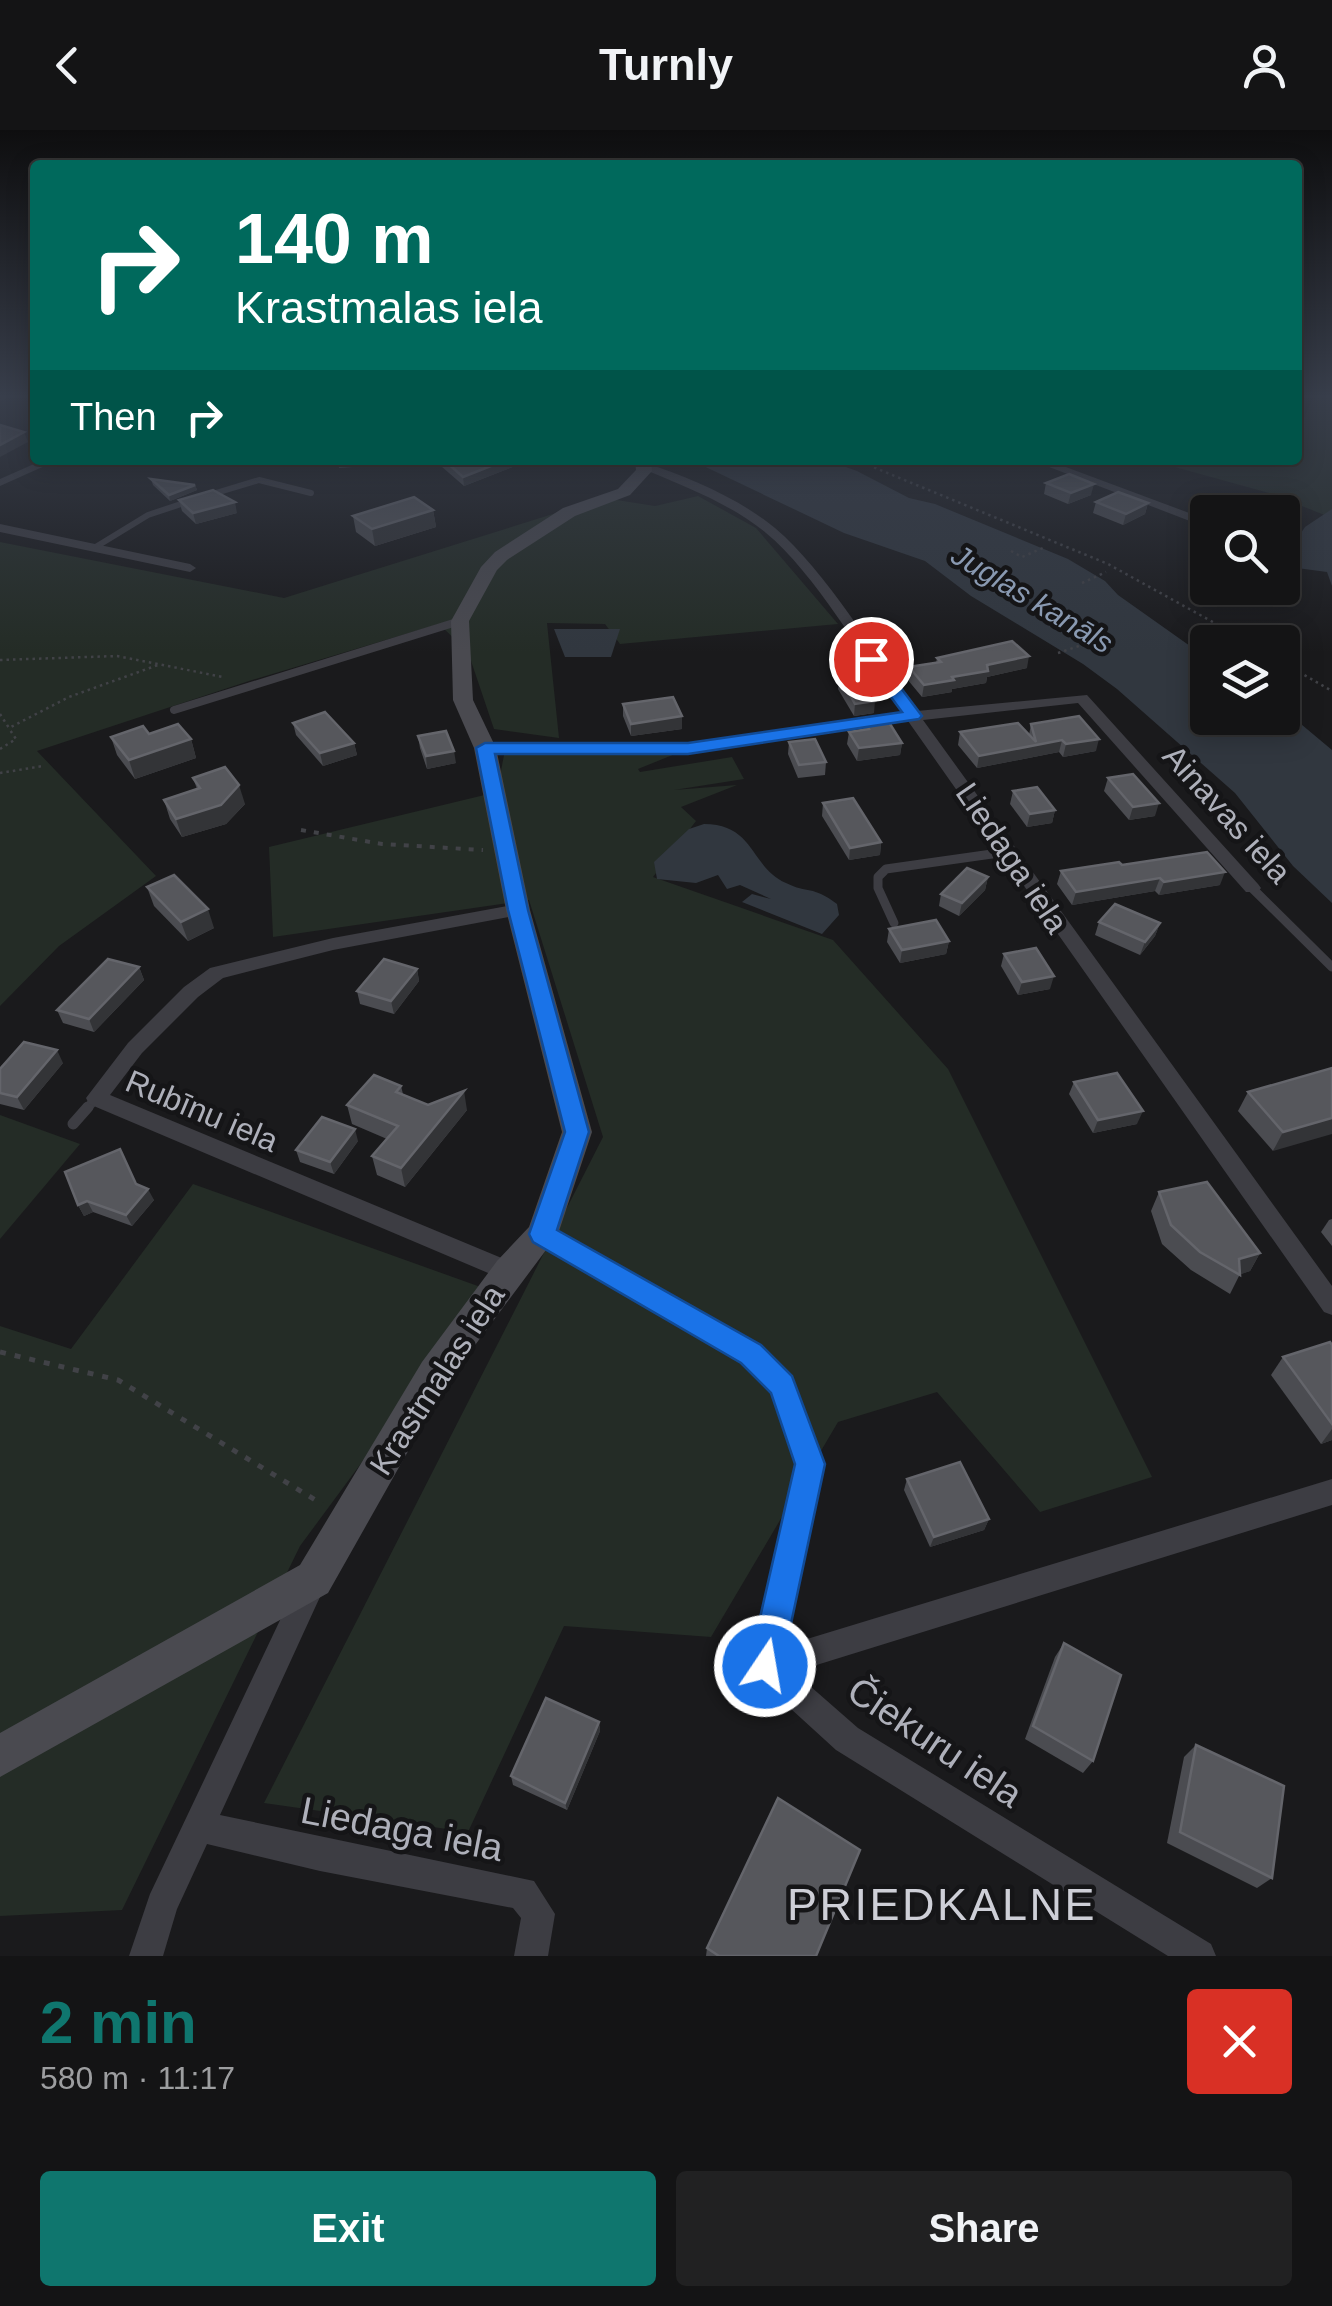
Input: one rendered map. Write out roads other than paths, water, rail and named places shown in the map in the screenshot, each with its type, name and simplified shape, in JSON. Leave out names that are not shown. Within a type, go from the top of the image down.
[{"type":"street","points":[[460,621],[501,556],[569,512],[624,492],[631,482]]},
{"type":"street","name":"Liedaga iela","points":[[684,482],[770,530],[808,570],[1332,1305]]},
{"type":"street","points":[[1096,482],[1190,517]]},
{"type":"street","points":[[0,528],[190,568]]},
{"type":"street","name":"Krastmalas iela","points":[[146,1956],[162,1906],[314,1580],[434,1373],[508,1271],[542,1234],[577,1132],[518,910],[485,748],[463,700],[460,621]]},
{"type":"street","name":"Ainavas iela","points":[[913,716],[1082,698],[1252,888]]},
{"type":"street","points":[[485,748],[688,749],[913,716]]},
{"type":"street","name":"Rubīnu iela","points":[[508,1271],[96,1098],[134,1048],[190,992],[218,973],[333,944],[518,910]]},
{"type":"street","points":[[542,1234],[751,1354],[782,1385],[810,1464],[765,1666],[1332,1492]]},
{"type":"street","points":[[0,1756],[314,1580]]},
{"type":"street","name":"Čiekuru iela","points":[[765,1666],[847,1739],[1199,1956]]},
{"type":"street","name":"Liedaga iela","points":[[198,1826],[320,1855],[522,1894],[538,1914],[537,1938],[530,1956]]},
{"type":"lane","points":[[94,548],[148,515],[251,482]]},
{"type":"lane","points":[[267,482],[311,493]]},
{"type":"lane","points":[[174,710],[460,621]]},
{"type":"lane","points":[[894,923],[878,888],[878,877],[886,870],[1006,852]]},
{"type":"lane","name":"Ainavas iela","points":[[1252,888],[1332,967]]},
{"type":"lane","points":[[73,1124],[96,1098]]},
{"type":"water","name":"Juglas kanāls","points":[[738,482],[879,482],[909,498],[935,504],[1068,559],[1105,581],[1118,595],[1190,646],[1190,735],[1300,735],[1300,723],[1332,750],[1332,903],[1293,866],[1235,793],[1117,689],[971,596],[925,561],[844,533]]},
{"type":"water","points":[[1332,509],[1332,586],[1327,572],[1300,568],[1300,534]]},
{"type":"water","points":[[554,629],[620,629],[611,657],[565,657]]},
{"type":"water","points":[[704,824],[733,831],[774,876],[829,898],[837,904],[839,915],[822,934],[742,902],[752,894],[771,899],[740,885],[727,889],[718,875],[696,883],[657,879],[654,862],[689,829]]},
{"type":"district","name":"PRIEDKALNE","points":[[942,1904]]}]
